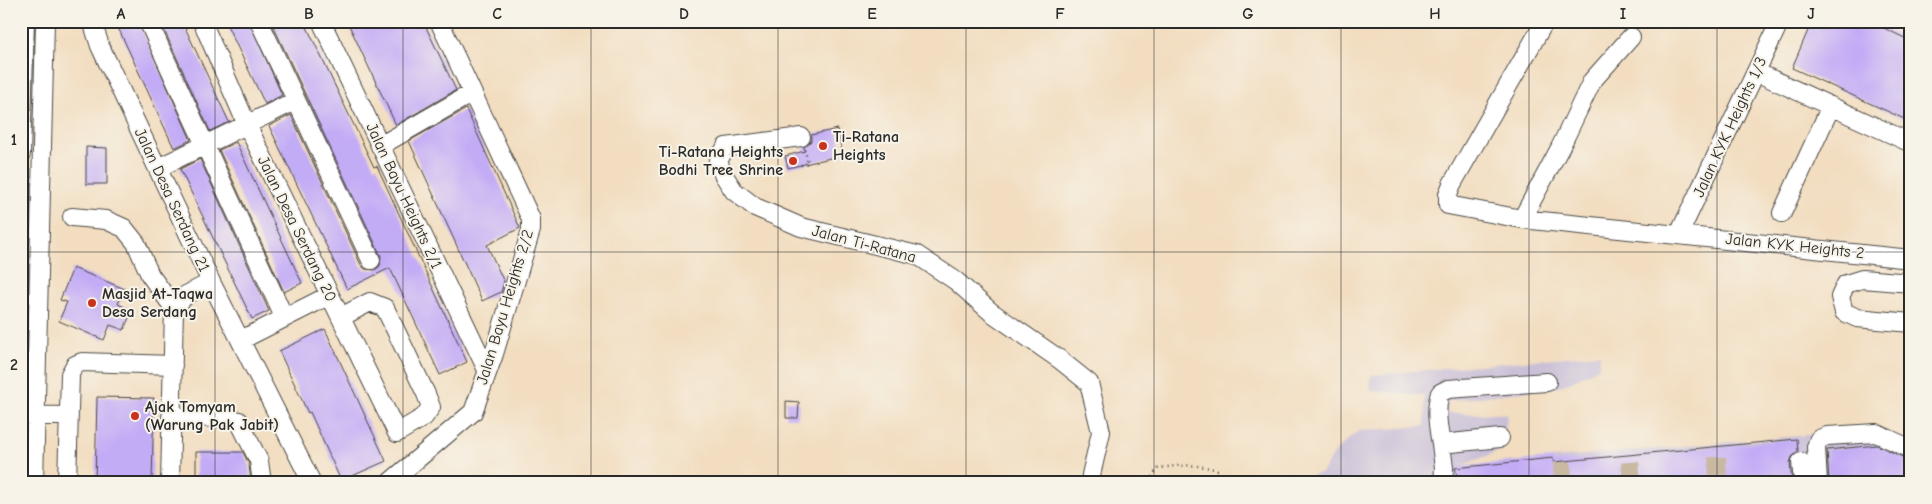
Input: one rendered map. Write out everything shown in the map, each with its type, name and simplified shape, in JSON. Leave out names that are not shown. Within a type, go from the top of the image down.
[{"type":"street","points":[[21,154],[25,21]]},
{"type":"street","points":[[34,483],[29,415],[45,21]]},
{"type":"street","name":"Jalan Desa Serdang 21","points":[[92,21],[100,46],[211,282],[312,483]]},
{"type":"street","points":[[148,21],[203,146],[284,317]]},
{"type":"street","name":"Jalan Desa Serdang 20","points":[[202,21],[247,126],[398,434],[424,417],[431,406],[385,308],[370,302],[341,317]]},
{"type":"street","points":[[259,21],[371,260]]},
{"type":"street","name":"Jalan Bayu Heights 2/1","points":[[321,21],[487,370]]},
{"type":"street","name":"Jalan Bayu Heights 2/2","points":[[389,483],[473,412],[494,354],[531,230],[531,218],[439,21]]},
{"type":"street","name":"Jalan KYK Heights 2","points":[[1546,21],[1452,184],[1446,200],[1448,205],[1522,219],[1911,259]]},
{"type":"street","name":"Jalan KYK Heights 1/3","points":[[1680,234],[1780,21]]},
{"type":"street","points":[[1522,219],[1560,148],[1592,81],[1631,37]]},
{"type":"street","points":[[1756,72],[1911,143]]},
{"type":"street","points":[[380,146],[472,93]]},
{"type":"street","points":[[158,168],[295,101]]},
{"type":"street","points":[[1782,213],[1831,106]]},
{"type":"street","name":"Jalan Ti-Ratana","points":[[801,137],[726,147],[718,161],[723,174],[734,191],[755,207],[801,227],[917,255],[956,281],[991,312],[1059,359],[1089,383],[1101,432],[1092,475],[1093,483]]},
{"type":"street","points":[[72,218],[106,220],[124,228],[136,243],[150,275],[174,308],[170,483]]},
{"type":"street","points":[[1911,283],[1862,279],[1846,284],[1840,297],[1844,312],[1857,318],[1911,323]]},
{"type":"street","points":[[174,308],[186,295],[211,282]]},
{"type":"street","points":[[241,340],[330,295]]},
{"type":"street","points":[[68,483],[70,374],[75,365],[82,362],[173,365]]},
{"type":"street","points":[[1443,483],[1444,468],[1437,421],[1437,401],[1440,393],[1448,389],[1547,382]]},
{"type":"street","points":[[29,415],[68,416]]},
{"type":"street","points":[[171,417],[227,418],[239,421],[259,461],[262,483]]},
{"type":"street","points":[[1818,483],[1816,448],[1819,439],[1827,436],[1876,433],[1911,449]]},
{"type":"street","points":[[1441,444],[1500,438]]},
{"type":"street","points":[[1801,462],[1803,483]]},
{"type":"path","points":[[1152,477],[1158,469],[1180,464],[1199,465],[1218,470],[1223,483]]},
{"type":"shaded area","points":[[1600,354],[1599,368],[1559,387],[1448,401],[1447,413],[1507,414],[1504,449],[1461,466],[1877,429],[1911,446],[1911,483],[1280,483],[1321,473],[1337,450],[1358,431],[1425,426],[1424,396],[1370,391],[1371,375]]},
{"type":"building","points":[[115,21],[138,21],[191,140],[174,148]]},
{"type":"building","points":[[160,21],[182,21],[229,122],[210,131]]},
{"type":"building","points":[[225,21],[249,21],[282,95],[265,104]]},
{"type":"building","points":[[271,21],[304,21],[374,167],[377,166],[467,362],[440,375],[390,268],[347,289],[269,126],[291,115],[361,265],[365,269],[375,270],[380,266],[381,256]]},
{"type":"building","points":[[347,21],[423,21],[456,90],[396,125]]},
{"type":"building","points":[[1812,21],[1869,21],[1911,41],[1911,122],[1792,68]]},
{"type":"building","points":[[466,109],[520,228],[487,245],[504,282],[501,292],[482,301],[409,141]]},
{"type":"building","name":"Ti-Ratana Heights","points":[[837,129],[843,155],[788,168],[785,156],[805,151],[804,147],[811,141],[811,135]]},
{"type":"building","points":[[236,142],[302,283],[284,292],[219,150]]},
{"type":"building","points":[[86,147],[107,148],[107,184],[86,184]]},
{"type":"building","points":[[200,159],[269,311],[252,319],[180,169]]},
{"type":"building","name":"Masjid At-Taqwa Desa Serdang","points":[[73,268],[125,289],[118,304],[132,310],[124,330],[110,325],[104,340],[59,321],[67,302],[60,300]]},
{"type":"building","points":[[325,329],[386,461],[341,481],[310,412],[308,413],[279,351]]},
{"type":"building","points":[[97,397],[154,398],[152,483],[95,483]]},
{"type":"building","points":[[786,401],[799,402],[798,418],[786,418]]},
{"type":"building","points":[[1797,439],[1798,452],[1792,457],[1790,463],[1792,483],[1459,483],[1455,468],[1553,458],[1554,462]]},
{"type":"building","points":[[1877,445],[1911,461],[1911,483],[1829,483],[1827,450]]},
{"type":"building","points":[[196,452],[243,452],[249,464],[251,483],[196,483]]},
{"type":"tunnel","points":[[1717,457],[1718,483]]},
{"type":"tunnel","points":[[1562,462],[1563,483]]},
{"type":"tunnel","points":[[1630,462],[1632,483]]},
{"type":"place","name":"Ti-Ratana Heights","points":[[823,146]]},
{"type":"place","name":"Ti-Ratana Heights Bodhi Tree Shrine","points":[[793,161]]},
{"type":"place","name":"Masjid At-Taqwa Desa Serdang","points":[[92,303]]},
{"type":"place","name":"Ajak Tomyam (Warung Pak Jabit)","points":[[135,416]]}]
